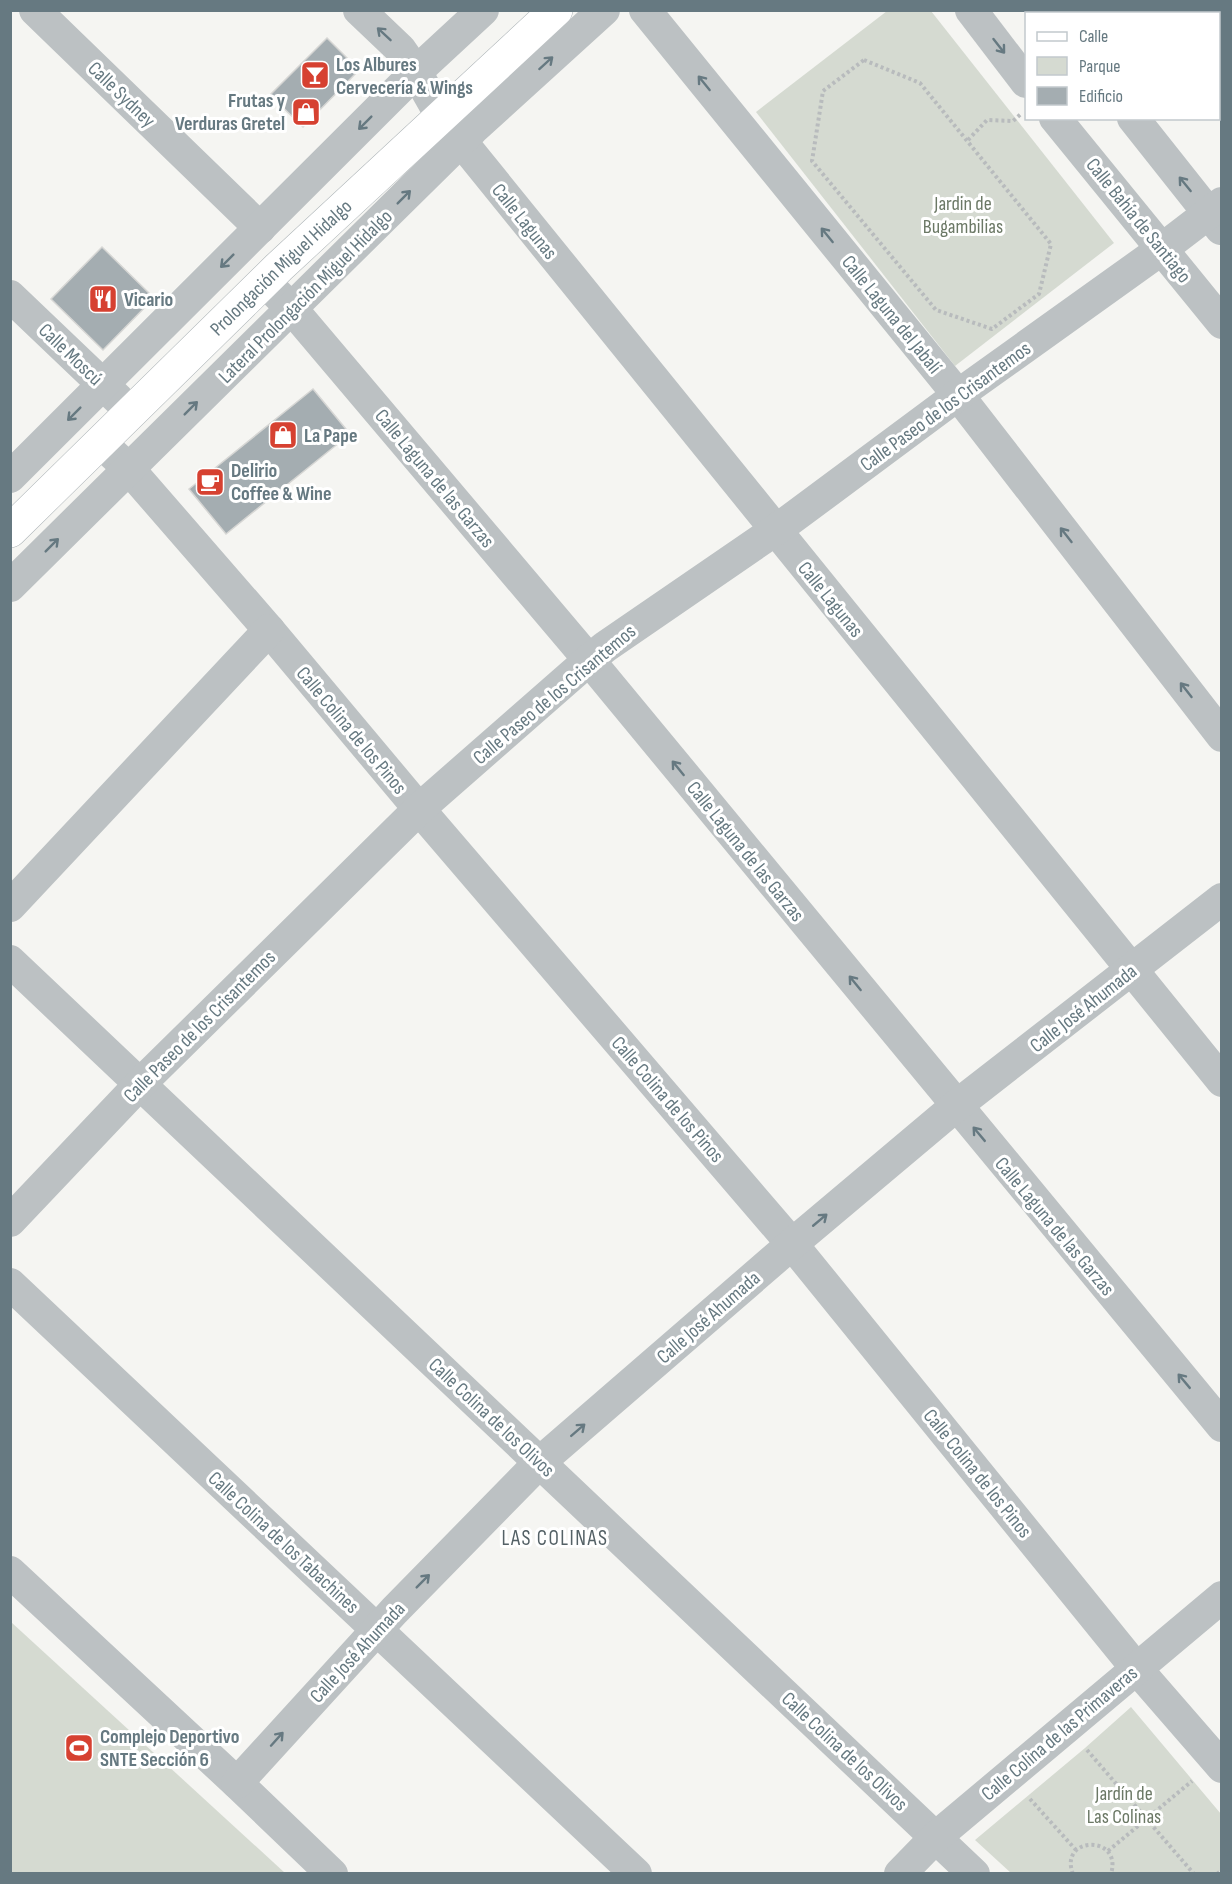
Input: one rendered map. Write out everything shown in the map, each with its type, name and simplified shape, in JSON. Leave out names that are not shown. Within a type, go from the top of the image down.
[{"type":"main road","name":"Prolongación Miguel Hidalgo","points":[[10,531],[264,281],[451,129],[556,10]]},
{"type":"street","name":"Calle Sydney","points":[[35,10],[260,228]]},
{"type":"street","name":"Calle Lagunas","points":[[359,10],[400,49],[451,129],[1221,1081]]},
{"type":"street","points":[[10,477],[416,72],[483,10]]},
{"type":"street","name":"Lateral Prolongación Miguel Hidalgo","points":[[10,586],[292,309],[451,129],[604,10]]},
{"type":"street","name":"Calle Laguna del Jabalí","points":[[645,10],[958,395],[1221,736]]},
{"type":"street","points":[[971,10],[1025,81]]},
{"type":"street","name":"Calle Bahía de Santiago","points":[[1057,120],[1221,323]]},
{"type":"street","points":[[1134,120],[1217,216]]},
{"type":"street","name":"Calle Paseo de los Crisantemos","points":[[10,1221],[140,1083],[419,809],[589,660],[776,530],[958,395],[1162,249],[1217,216]]},
{"type":"street","name":"Calle Laguna de las Garzas","points":[[264,281],[292,309],[589,660],[1221,1426]]},
{"type":"street","name":"Calle Moscú","points":[[10,296],[132,412]]},
{"type":"street","name":"Calle Colina de los Pinos","points":[[101,442],[129,469],[268,630],[792,1244],[1136,1668],[1221,1767]]},
{"type":"street","points":[[10,906],[268,630]]},
{"type":"street","name":"Calle José Ahumada","points":[[237,1783],[377,1629],[540,1462],[956,1106],[1221,899]]},
{"type":"street","name":"Calle Colina de los Olivos","points":[[10,961],[974,1874]]},
{"type":"street","name":"Calle Colina de los Tabachines","points":[[10,1284],[636,1874]]},
{"type":"street","points":[[10,1572],[332,1874]]},
{"type":"street","name":"Calle Colina de las Primaveras","points":[[900,1874],[936,1837],[1221,1597]]},
{"type":"path","points":[[864,60],[920,83],[968,140],[1051,244],[1039,294],[992,329],[936,310],[812,161],[824,91],[864,60]]},
{"type":"path","points":[[968,140],[987,120],[1012,121]]},
{"type":"path","points":[[1085,1748],[1194,1874]]},
{"type":"path","points":[[1108,1851],[1192,1780]]},
{"type":"path","points":[[1028,1797],[1076,1850]]},
{"type":"path","points":[[1073,1874],[1070,1863],[1076,1850],[1089,1844],[1103,1846],[1108,1851],[1113,1864],[1111,1874]]},
{"type":"path","points":[[1217,1874],[1221,1870]]},
{"type":"green space","name":"Jardin de Bugambilias","points":[[887,11],[931,11],[1114,243],[955,366],[756,112]]},
{"type":"green space","name":"Complejo Deportivo SNTE Sección 6","points":[[11,1622],[285,1873],[11,1873]]},
{"type":"green space","name":"Jardín de Las Colinas","points":[[1131,1707],[1221,1814],[1221,1870],[1217,1874],[1011,1873],[975,1840],[1085,1748]]},
{"type":"building","points":[[327,38],[359,70],[303,127],[270,95]]},
{"type":"building","name":"Vicario","points":[[102,247],[154,298],[103,350],[51,299]]},
{"type":"building","points":[[313,389],[350,434],[226,534],[189,489]]},
{"type":"place","name":"Los Albures Cervecería & Wings","points":[[315,75]]},
{"type":"place","name":"Frutas y Verduras Gretel","points":[[306,112]]},
{"type":"place","name":"Vicario","points":[[103,299]]},
{"type":"place","name":"La Pape","points":[[283,435]]},
{"type":"place","name":"Delirio Coffee & Wine","points":[[210,482]]},
{"type":"place","name":"Complejo Deportivo SNTE Sección 6","points":[[79,1748]]},
{"type":"district","name":"LAS COLINAS","points":[[555,1538]]}]
